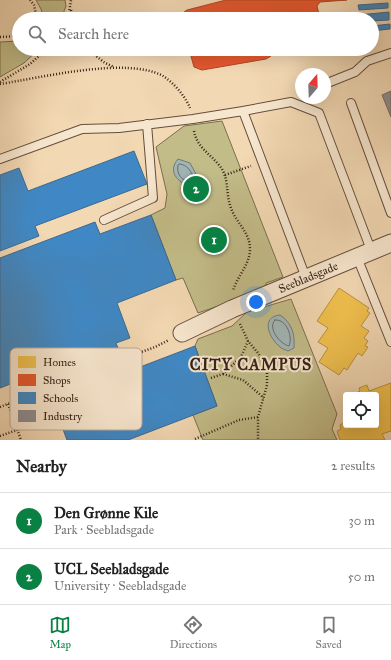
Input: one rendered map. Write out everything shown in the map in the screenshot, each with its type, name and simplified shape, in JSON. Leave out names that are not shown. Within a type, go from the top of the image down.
[{"type":"street","name":"Seebladsgade","points":[[182,333],[232,309],[391,243]]},
{"type":"lane","points":[[331,82],[356,72],[367,61],[391,53]]},
{"type":"lane","points":[[0,159],[82,129],[119,128],[193,119],[291,102],[319,113],[391,342]]},
{"type":"lane","points":[[350,103],[391,213]]},
{"type":"lane","points":[[242,111],[306,278]]},
{"type":"lane","points":[[104,220],[153,198],[147,124]]},
{"type":"path","points":[[30,0],[34,5],[36,12]]},
{"type":"path","points":[[71,0],[72,12]]},
{"type":"path","points":[[70,12],[71,8]]},
{"type":"path","points":[[0,37],[12,36]]},
{"type":"path","points":[[0,83],[30,64],[39,56]]},
{"type":"path","points":[[96,56],[105,63],[117,68]]},
{"type":"path","points":[[0,83],[83,69],[134,68],[162,76],[174,85],[182,94],[190,107],[195,137],[199,144],[219,164],[225,175],[232,213],[249,241],[250,249],[248,263],[234,286],[231,299],[232,309],[248,341],[267,368],[268,376],[264,398],[258,417],[258,440]]},
{"type":"path","points":[[225,175],[262,162]]},
{"type":"path","points":[[142,352],[155,347],[182,333]]},
{"type":"path","points":[[211,378],[223,374],[241,357],[248,341]]},
{"type":"path","points":[[223,374],[244,380],[264,398]]},
{"type":"path","points":[[0,407],[8,404],[10,410]]},
{"type":"path","points":[[195,439],[239,420],[258,417]]},
{"type":"path","points":[[0,436],[17,430],[21,440]]},
{"type":"shaded area","points":[[36,0],[65,0],[66,6],[64,12],[42,12]]},
{"type":"shaded area","points":[[12,41],[12,56],[32,56],[24,63],[0,77],[0,42]]},
{"type":"shaded area","points":[[222,121],[283,277],[266,283],[266,287],[198,313],[183,278],[176,280],[151,215],[165,208],[167,194],[156,147],[184,126]]},
{"type":"shaded area","points":[[291,299],[337,414],[332,429],[337,440],[203,440],[193,415],[217,406],[195,346],[198,339],[232,326],[247,312]]},
{"type":"water","points":[[178,159],[190,163],[197,176],[195,183],[190,187],[175,176],[174,168]]},
{"type":"water","points":[[280,315],[290,325],[294,338],[294,348],[288,351],[281,348],[276,343],[268,328],[270,320]]},
{"type":"building: Homes","points":[[339,288],[369,308],[367,311],[370,313],[361,326],[369,331],[364,338],[368,341],[365,346],[368,347],[362,356],[358,353],[347,370],[344,368],[339,375],[319,362],[328,348],[318,342],[328,328],[317,321]]},
{"type":"building: Homes","points":[[391,383],[391,431],[382,434],[385,440],[340,440],[337,431],[341,429],[340,425],[343,424],[343,428],[379,428],[379,392],[358,392],[360,391],[359,388],[367,385],[369,391]]},
{"type":"building: Shops","points":[[226,0],[347,0],[320,2],[317,6],[318,12],[184,12]]},
{"type":"building: Shops","points":[[191,56],[271,56],[266,59],[202,70],[194,67]]},
{"type":"building: Schools","points":[[388,3],[388,8],[359,10],[358,5]]},
{"type":"building: Schools","points":[[389,12],[389,20],[379,21],[379,13]]},
{"type":"building: Schools","points":[[390,24],[390,29],[379,30],[379,25]]},
{"type":"building: Schools","points":[[134,151],[147,184],[35,226],[39,236],[0,251],[0,175],[19,168],[28,191]]},
{"type":"building: Schools","points":[[151,215],[176,280],[117,303],[130,338],[116,343],[118,348],[10,348],[10,384],[0,388],[0,258],[95,222],[100,234]]},
{"type":"building: Schools","points":[[195,346],[217,406],[128,440],[67,440],[63,430],[142,430],[142,366]]},
{"type":"building: Industry","points":[[391,91],[391,117],[382,95]]},
{"type":"place","name":"UCL Seebladsgade","points":[[196,189]]},
{"type":"place","name":"Den Grønne Kile","points":[[214,240]]},
{"type":"district","name":"CITY CAMPUS","points":[[251,364]]}]
